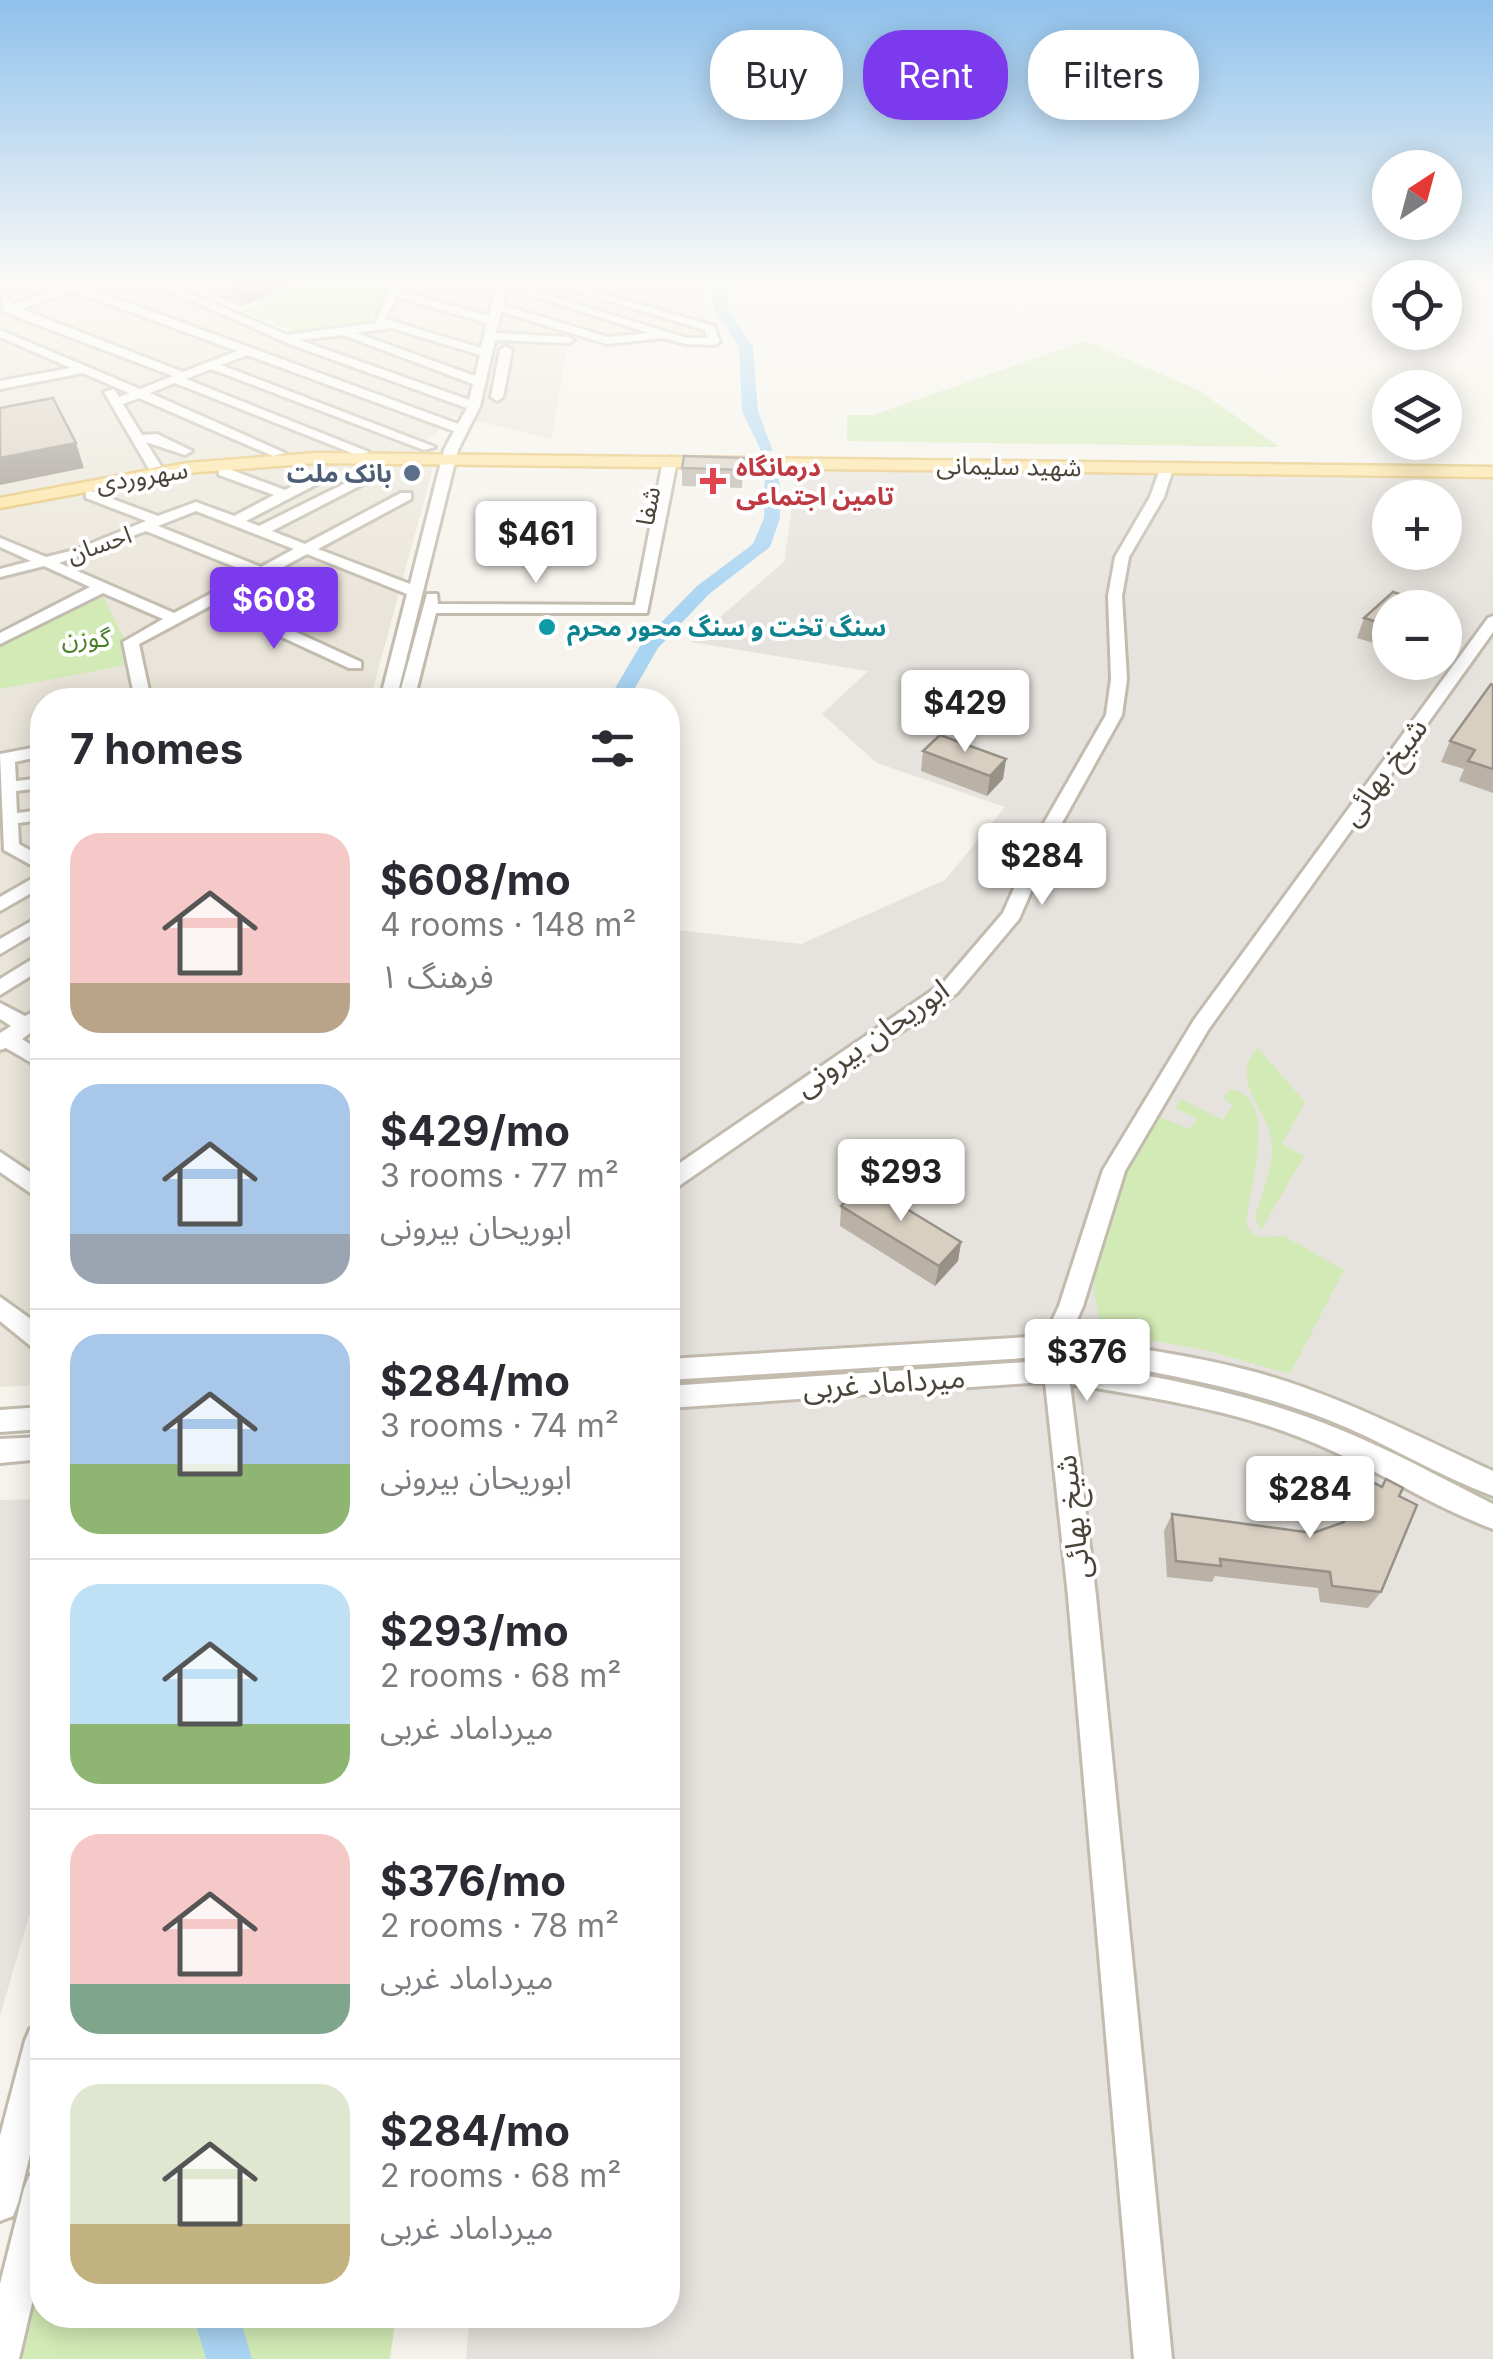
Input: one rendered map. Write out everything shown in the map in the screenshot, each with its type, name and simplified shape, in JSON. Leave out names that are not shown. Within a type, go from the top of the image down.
[{"type":"main road","name":"سهروردی","points":[[0,500],[187,468],[422,452]]},
{"type":"main road","points":[[422,452],[500,454]]},
{"type":"main road","name":"سهروردی","points":[[0,500],[154,466],[278,453],[458,454]]},
{"type":"main road","name":"شهید سلیمانی","points":[[458,454],[1493,468]]},
{"type":"main road","name":"شهید سلیمانی","points":[[500,454],[662,465],[1493,468]]},
{"type":"street","points":[[110,393],[154,466]]},
{"type":"street","points":[[117,402],[139,393]]},
{"type":"street","points":[[149,393],[278,453]]},
{"type":"street","points":[[216,393],[362,452]]},
{"type":"street","points":[[278,393],[422,452]]},
{"type":"street","points":[[330,393],[458,454]]},
{"type":"street","points":[[450,393],[475,402],[495,402],[497,393]]},
{"type":"street","points":[[391,688],[416,592],[477,393]]},
{"type":"street","points":[[138,439],[152,436],[185,451]]},
{"type":"street","points":[[409,688],[429,608],[458,454]]},
{"type":"street","name":"شفا","points":[[429,608],[634,610],[662,465]]},
{"type":"street","name":"ابوریحان بیرونی","points":[[680,1174],[950,988],[1012,914],[1049,830],[1114,714],[1120,679],[1115,596],[1122,557],[1157,497],[1166,469]]},
{"type":"street","points":[[224,472],[286,494]]},
{"type":"street","points":[[262,530],[370,476]]},
{"type":"street","points":[[236,520],[316,479]]},
{"type":"street","points":[[91,495],[262,573]]},
{"type":"street","points":[[141,688],[131,642],[406,496]]},
{"type":"street","name":"احسان","points":[[0,573],[44,562],[196,506],[236,520]]},
{"type":"street","points":[[236,520],[416,592]]},
{"type":"street","points":[[0,542],[175,619]]},
{"type":"street","points":[[0,639],[102,587]]},
{"type":"street","points":[[212,599],[355,664]]},
{"type":"street","points":[[0,616],[23,628]]},
{"type":"street","name":"شیخ بهائی","points":[[1153,2359],[1082,1596],[1054,1359],[1114,1170],[1201,1026],[1493,621]]},
{"type":"street","points":[[30,753],[3,759],[9,819],[5,847],[30,859]]},
{"type":"street","points":[[8,787],[30,784]]},
{"type":"street","points":[[9,819],[30,816]]},
{"type":"street","points":[[0,905],[30,886]]},
{"type":"street","points":[[0,948],[30,928]]},
{"type":"street","points":[[0,948],[30,961]]},
{"type":"street","points":[[0,988],[30,969]]},
{"type":"street","points":[[0,1010],[30,1019]]},
{"type":"street","points":[[30,1023],[3,1041],[30,1056]]},
{"type":"street","points":[[0,1160],[30,1183]]},
{"type":"street","points":[[0,1307],[30,1331]]},
{"type":"street","name":"میرداماد غربی","points":[[680,1369],[1054,1359],[1158,1361],[1253,1382],[1340,1413],[1493,1484]]},
{"type":"street","name":"میرداماد غربی","points":[[680,1396],[1054,1359],[1251,1410],[1334,1439],[1493,1517]]},
{"type":"street","points":[[0,1421],[30,1419]]},
{"type":"street","points":[[0,1451],[30,1449]]},
{"type":"street","points":[[0,2203],[30,2088]]},
{"type":"street","points":[[0,2359],[30,2238]]},
{"type":"shaded area","points":[[0,393],[559,393],[552,439],[456,416],[427,440],[432,471],[373,688],[30,688],[30,1386],[0,1387]]},
{"type":"shaded area","points":[[798,466],[1493,478],[1493,2359],[466,2359],[469,2328],[680,2328],[680,930],[801,944],[945,880],[1005,807],[877,763],[822,714],[868,671],[691,642],[784,562]]},
{"type":"shaded area","points":[[30,1499],[30,1913],[0,2016],[0,1500]]},
{"type":"green space","points":[[936,393],[1203,393],[1279,447],[847,441],[847,415],[873,415]]},
{"type":"green space","name":"گوزن","points":[[102,594],[136,663],[0,689],[0,644]]},
{"type":"green space","points":[[1258,1048],[1305,1102],[1282,1144],[1304,1156],[1261,1230],[1255,1217],[1272,1148],[1270,1134],[1248,1084],[1249,1060]]},
{"type":"green space","points":[[1231,1089],[1247,1097],[1259,1129],[1247,1228],[1258,1237],[1284,1236],[1344,1270],[1290,1374],[1201,1349],[1101,1332],[1094,1284],[1096,1255],[1108,1213],[1126,1173],[1160,1117],[1189,1129],[1197,1119],[1175,1108],[1181,1099],[1223,1120],[1233,1105],[1223,1098]]},
{"type":"green space","points":[[1110,1363],[1238,1388],[1337,1420],[1493,1495],[1493,1506],[1345,1431],[1106,1369]]},
{"type":"green space","points":[[30,2319],[30,2328],[394,2328],[390,2359],[21,2359]]},
{"type":"building","points":[[53,398],[76,443],[0,458],[0,408]]},
{"type":"building","points":[[684,456],[744,458],[742,470],[682,468]]},
{"type":"building","points":[[1491,684],[1493,769],[1468,761],[1475,750],[1450,741]]},
{"type":"building","points":[[940,735],[1006,759],[990,776],[923,751]]},
{"type":"building","points":[[864,1183],[961,1242],[939,1266],[841,1206]]},
{"type":"building","points":[[1365,1478],[1382,1487],[1386,1479],[1403,1488],[1399,1496],[1417,1505],[1381,1592],[1332,1586],[1330,1572],[1220,1559],[1221,1566],[1176,1561],[1172,1514],[1313,1533],[1344,1522]]},
{"type":"waterway","points":[[749,393],[750,411],[767,448]]},
{"type":"waterway","points":[[625,688],[650,645],[703,590],[761,547],[772,518],[771,467]]},
{"type":"waterway","points":[[220,2328],[229,2359]]},
{"type":"place","name":"بانک ملت","points":[[412,473]]},
{"type":"place","name":"درمانگاه تامین اجتماعی","points":[[713,481]]},
{"type":"place","name":"سنگ تخت و سنگ محور محرم","points":[[547,627]]}]
